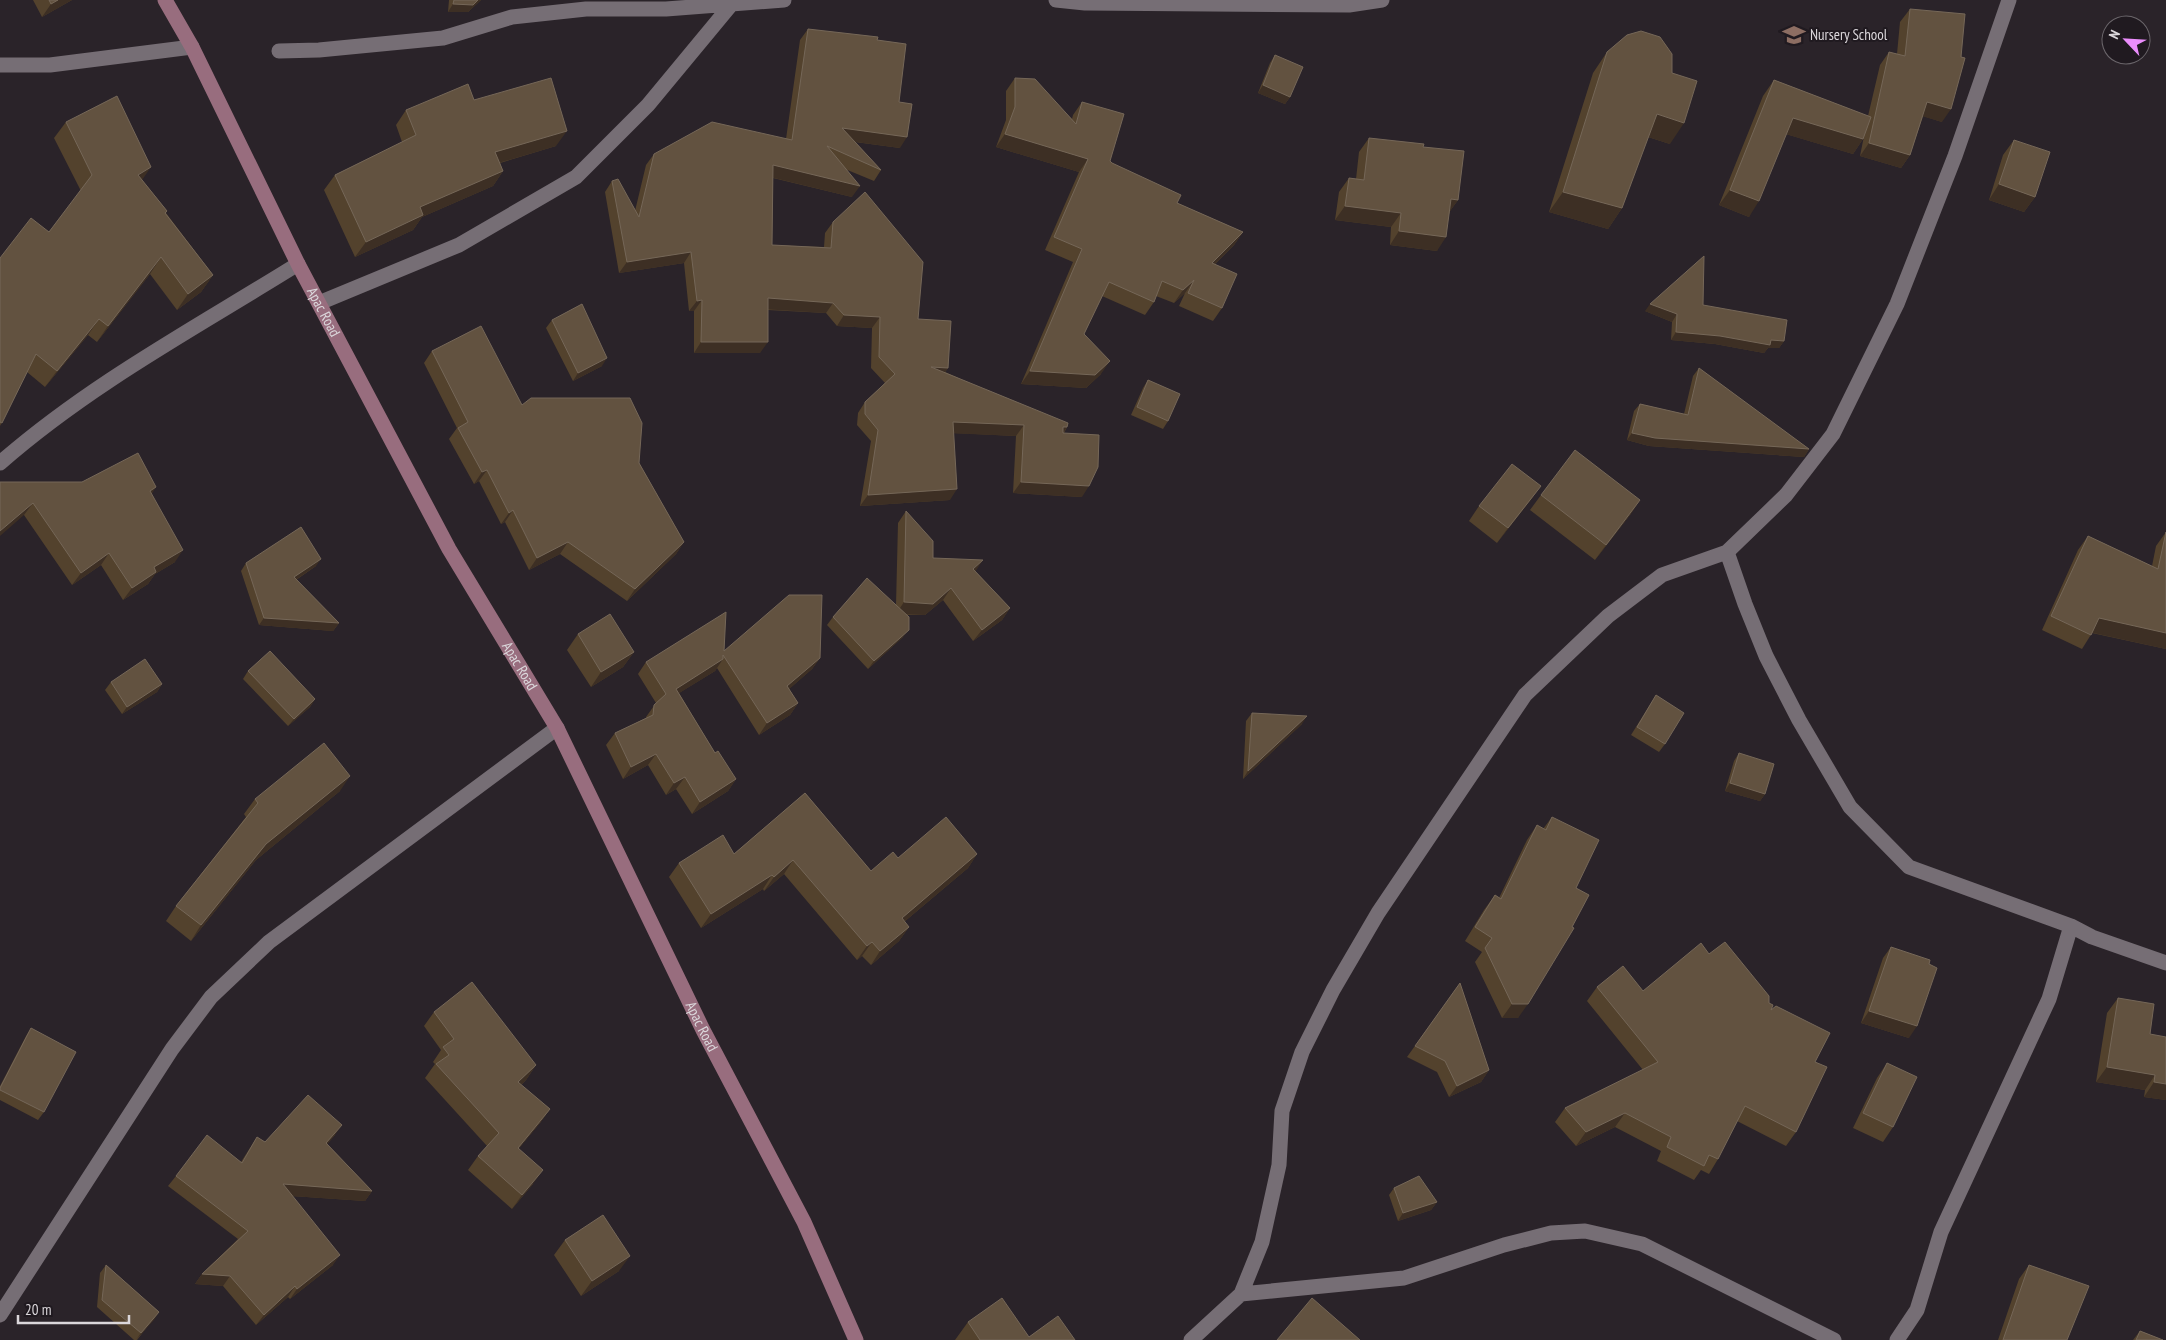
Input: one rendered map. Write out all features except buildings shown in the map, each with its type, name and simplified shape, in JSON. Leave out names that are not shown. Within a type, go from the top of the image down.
[{"type":"main road","name":"Apac Road","points":[[165,0],[192,47],[298,264],[448,549],[558,728],[703,1030],[804,1222],[856,1340]]},
{"type":"street","points":[[279,51],[319,50],[443,38],[512,17],[586,9],[666,9],[735,1],[784,0]]},
{"type":"street","points":[[1056,0],[1085,3],[1339,5],[1382,0]]},
{"type":"street","points":[[1191,1340],[1241,1294],[1262,1242],[1278,1165],[1282,1112],[1302,1052],[1333,990],[1378,913],[1525,695],[1608,616],[1662,575],[1727,552],[1786,495],[1834,434],[1897,304],[1955,156],[2010,0]]},
{"type":"street","points":[[319,303],[459,245],[576,177],[648,105],[735,1]]},
{"type":"street","points":[[0,65],[50,65],[192,47]]},
{"type":"street","points":[[0,463],[39,429],[108,382],[298,264]]},
{"type":"street","points":[[1727,552],[1766,656],[1799,720],[1850,807],[1909,867],[2071,926],[2092,938],[2166,962]]},
{"type":"street","points":[[0,1315],[172,1049],[210,997],[269,942],[558,728]]},
{"type":"street","points":[[1897,1340],[1917,1310],[1941,1232],[2048,999],[2071,926]]},
{"type":"street","points":[[1241,1294],[1404,1278],[1551,1233],[1584,1231],[1642,1244],[1834,1340]]},
{"type":"place","name":"Nursery School","points":[[1794,35]]}]
